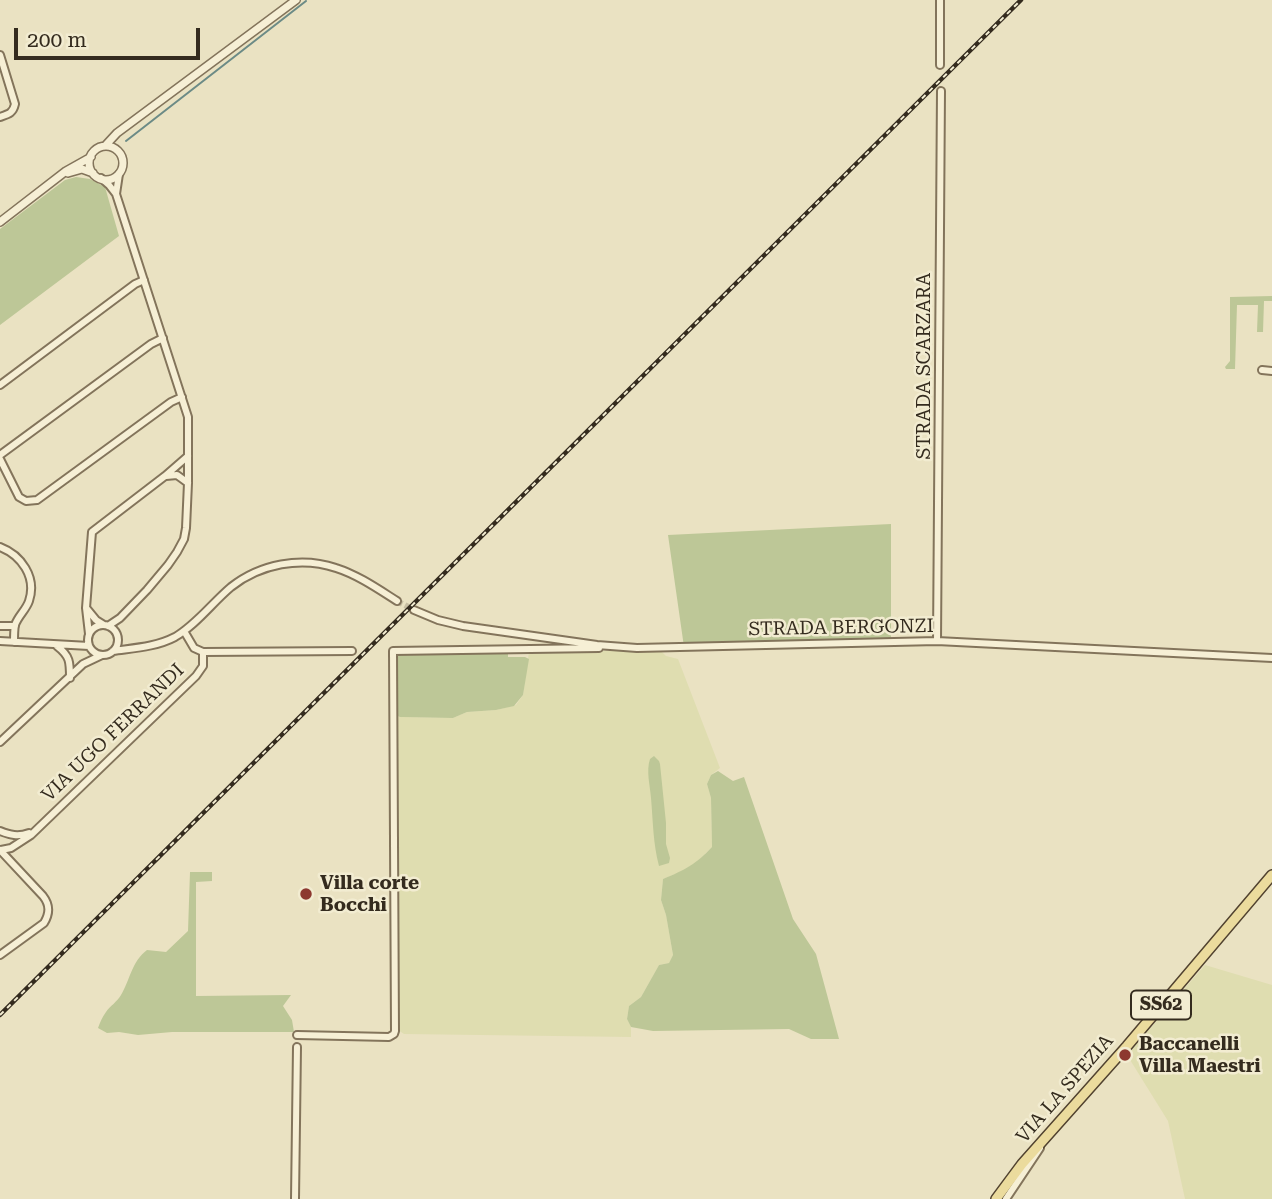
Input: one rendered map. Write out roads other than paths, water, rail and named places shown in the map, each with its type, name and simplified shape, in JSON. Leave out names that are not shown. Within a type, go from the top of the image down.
[{"type":"main road","name":"VIA LA SPEZIA","points":[[996,1199],[1022,1164],[1272,876]]},
{"type":"street","points":[[119,174],[111,179],[97,176],[90,166],[96,149],[105,146],[136,118],[296,0]]},
{"type":"street","points":[[940,0],[940,65]]},
{"type":"street","points":[[0,55],[15,104],[10,114],[0,117]]},
{"type":"street","name":"STRADA SCARZARA","points":[[937,641],[941,91]]},
{"type":"street","points":[[116,194],[123,164],[119,137],[136,118]]},
{"type":"street","points":[[105,146],[114,148],[121,154]]},
{"type":"street","points":[[0,222],[75,165],[91,157]]},
{"type":"street","points":[[58,178],[82,169],[109,184],[116,194],[188,417],[187,515],[184,539],[168,565],[120,618],[94,628],[76,646]]},
{"type":"street","points":[[0,385],[144,280]]},
{"type":"street","points":[[163,338],[151,344],[0,457],[19,497],[26,501],[37,500],[171,402],[182,397]]},
{"type":"street","points":[[1262,370],[1272,371]]},
{"type":"street","points":[[83,664],[89,647],[86,608],[92,532],[188,456]]},
{"type":"street","points":[[164,476],[177,475],[188,483]]},
{"type":"street","points":[[0,547],[20,560],[31,583],[29,601],[15,626],[14,642]]},
{"type":"street","points":[[0,742],[83,664],[113,651],[156,645],[184,631],[231,587],[255,572],[279,565],[316,563],[354,575],[397,601]]},
{"type":"street","points":[[86,608],[132,648]]},
{"type":"street","name":"STRADA BERGONZI","points":[[414,610],[450,623],[622,648],[937,641],[1272,658]]},
{"type":"street","points":[[113,651],[116,647],[120,618]]},
{"type":"street","points":[[0,626],[15,626]]},
{"type":"street","points":[[184,631],[192,645],[203,652],[352,651]]},
{"type":"street","points":[[515,649],[521,635]]},
{"type":"street","points":[[0,642],[89,647],[93,652],[102,655]]},
{"type":"street","points":[[55,645],[65,652],[69,659],[70,678]]},
{"type":"street","points":[[297,1035],[389,1037],[394,1034],[393,651],[622,648]]},
{"type":"street","name":"VIA UGO FERRANDI","points":[[0,850],[27,838],[200,672],[203,652]]},
{"type":"street","points":[[0,831],[16,836]]},
{"type":"street","points":[[0,955],[37,929],[48,914],[46,900],[0,850],[6,840],[34,831]]},
{"type":"street","points":[[15,866],[12,855],[16,845]]},
{"type":"street","points":[[295,1199],[297,1047]]},
{"type":"street","points":[[1006,1199],[1049,1133]]},
{"type":"waterway","points":[[126,141],[306,1]]},
{"type":"tunnel","points":[[397,601],[414,610]]},
{"type":"railway","points":[[0,1015],[1021,0]]},
{"type":"place","name":"Villa corte Bocchi","points":[[306,894]]},
{"type":"place","name":"Baccanelli Villa Maestri","points":[[1125,1055]]}]
